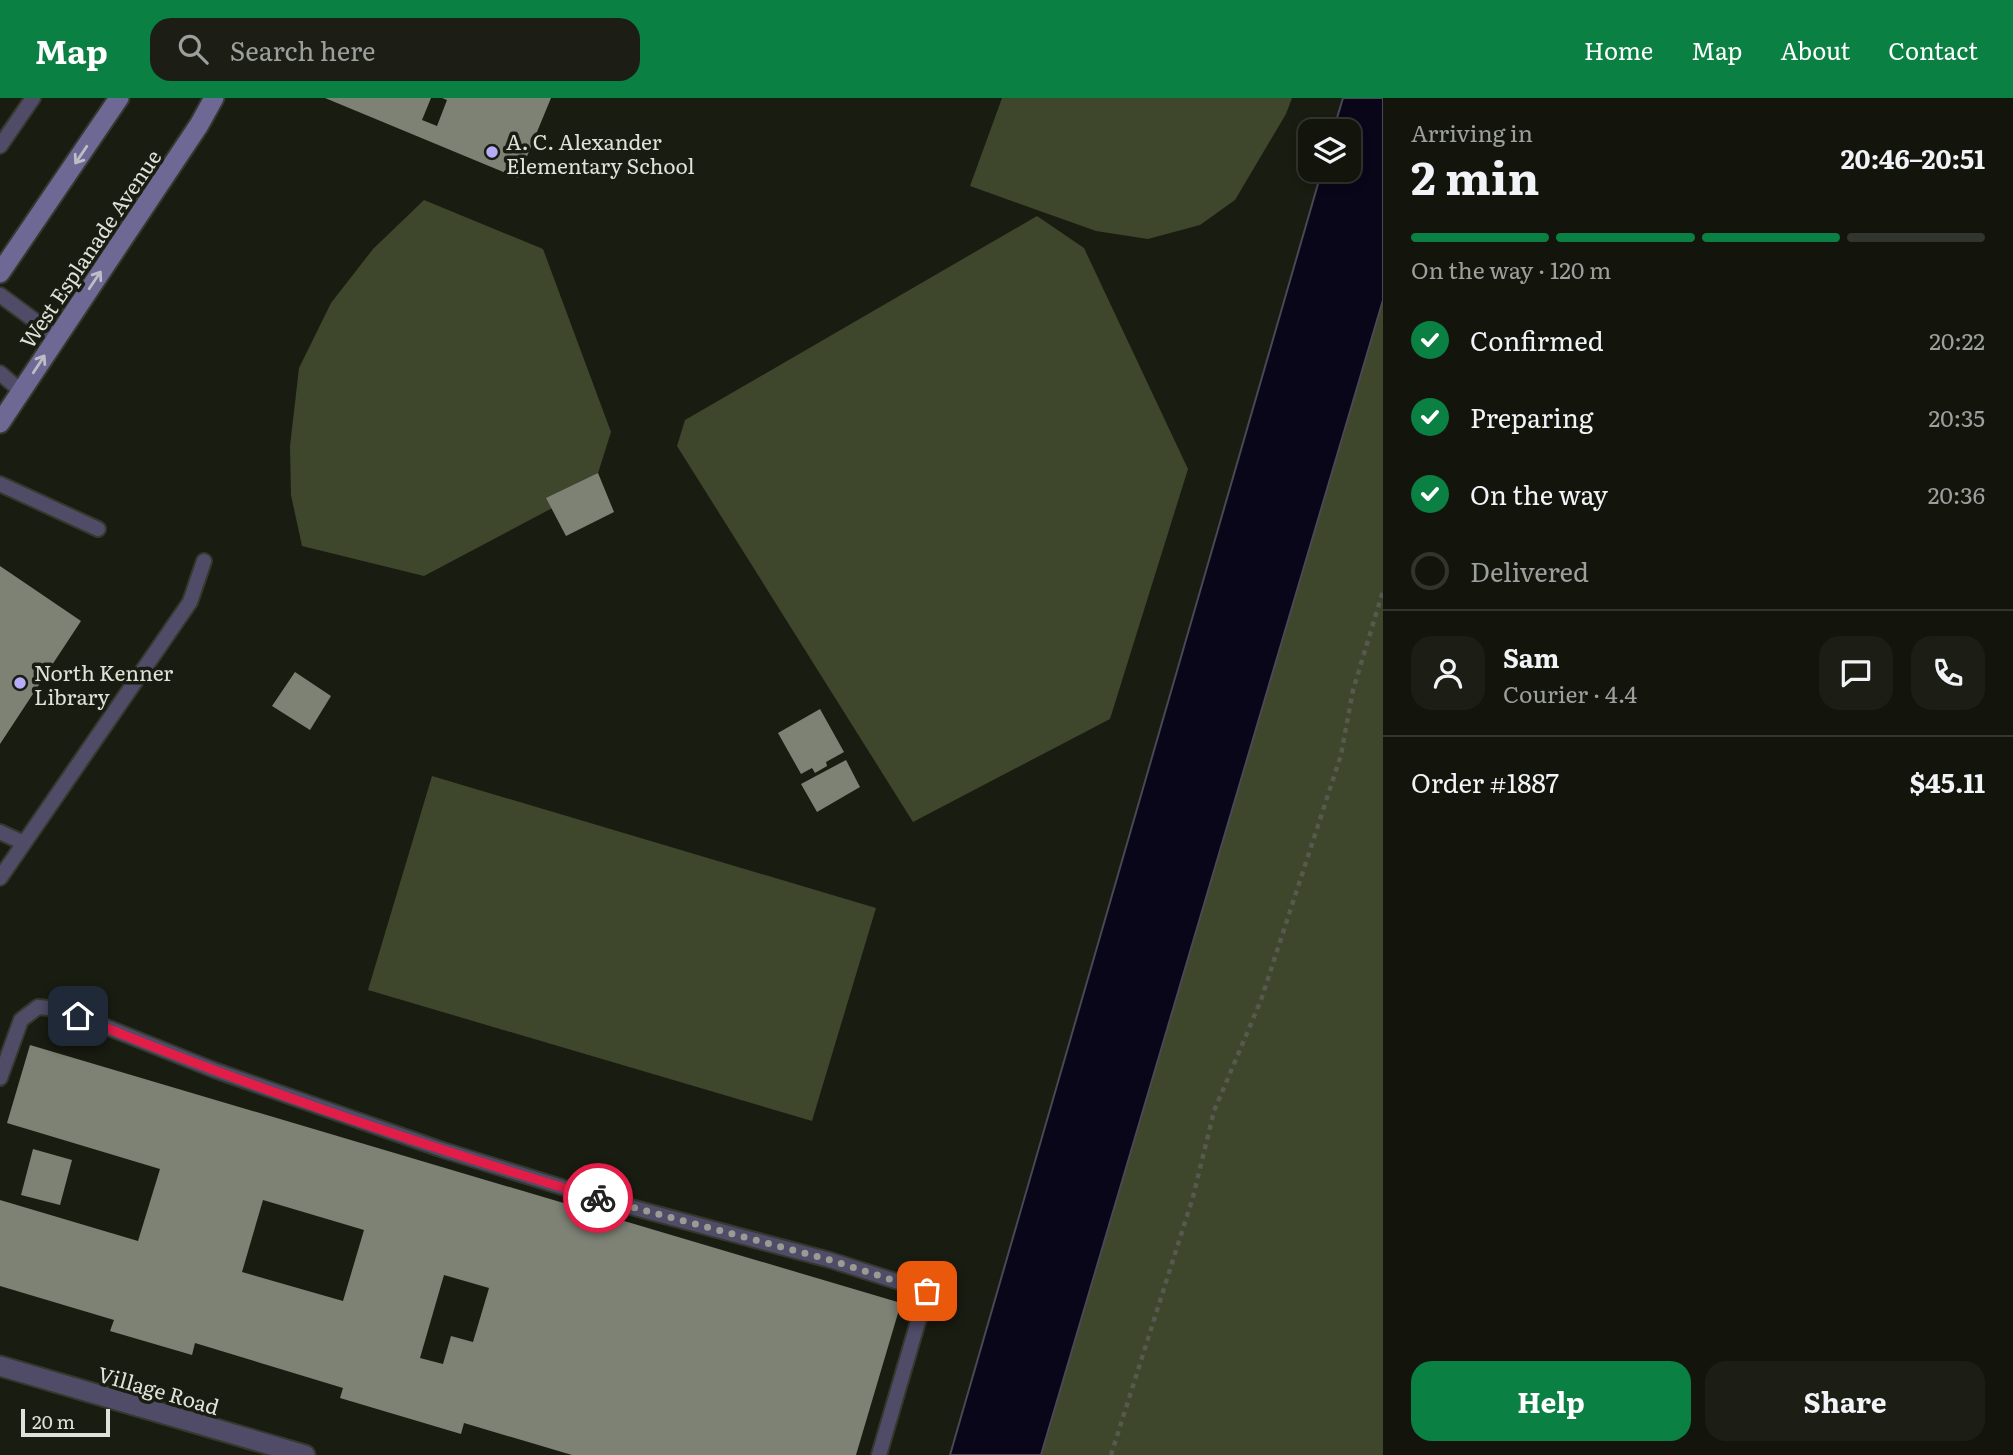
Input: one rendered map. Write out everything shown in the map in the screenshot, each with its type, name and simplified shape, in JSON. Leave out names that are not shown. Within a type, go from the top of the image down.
[{"type":"main road","points":[[0,273],[119,98]]},
{"type":"main road","name":"West Esplanade Avenue","points":[[0,423],[192,136],[214,98]]},
{"type":"street","name":"Village Road","points":[[0,1366],[304,1455]]},
{"type":"lane","points":[[0,146],[33,98]]},
{"type":"lane","points":[[0,295],[57,337]]},
{"type":"lane","points":[[0,373],[21,391]]},
{"type":"lane","points":[[0,484],[98,529]]},
{"type":"lane","points":[[0,878],[190,602],[204,561]]},
{"type":"lane","points":[[0,832],[24,843]]},
{"type":"lane","points":[[0,1079],[21,1020],[38,1007],[61,1009],[214,1070],[443,1150],[597,1198],[830,1260],[927,1291],[879,1455]]},
{"type":"path","points":[[1111,1455],[1193,1197],[1214,1111],[1261,1000],[1341,755],[1353,690],[1383,591]]},
{"type":"green space","points":[[1002,98],[1292,98],[1286,114],[1235,200],[1200,225],[1148,239],[1096,231],[970,186]]},
{"type":"green space","points":[[424,200],[543,249],[611,432],[594,486],[424,576],[302,546],[291,495],[290,446],[299,368],[331,303],[373,249]]},
{"type":"green space","points":[[1037,216],[1084,248],[1188,469],[1110,719],[913,822],[677,446],[685,420]]},
{"type":"green space","points":[[1383,300],[1383,1455],[1041,1455]]},
{"type":"green space","points":[[432,776],[876,908],[812,1121],[368,990]]},
{"type":"water","points":[[1343,98],[1383,98],[1383,300],[1041,1455],[950,1455],[1319,182],[1361,182],[1361,119],[1337,119]]},
{"type":"building","name":"A. C. Alexander Elementary School","points":[[325,98],[431,98],[422,120],[437,126],[447,100],[442,98],[551,98],[518,178]]},
{"type":"building","points":[[598,473],[614,512],[566,536],[546,498]]},
{"type":"building","name":"North Kenner Library","points":[[0,566],[81,621],[0,744]]},
{"type":"building","points":[[295,672],[331,696],[310,730],[272,706]]},
{"type":"building","points":[[820,709],[844,752],[826,762],[827,766],[815,773],[812,768],[801,774],[778,733]]},
{"type":"building","points":[[846,760],[860,787],[817,812],[801,784]]},
{"type":"building","points":[[30,1045],[901,1303],[856,1455],[572,1455],[464,1423],[461,1434],[340,1398],[343,1388],[195,1343],[192,1355],[110,1331],[114,1320],[0,1286],[0,1200],[138,1241],[160,1169],[7,1123]],"holes":[[[263,1200],[364,1230],[343,1301],[242,1272]],[[444,1275],[489,1288],[473,1342],[451,1336],[443,1364],[420,1358]]]},
{"type":"building","points":[[33,1149],[72,1160],[60,1205],[21,1195]]},
{"type":"way so far","points":[[598,1198],[830,1260],[927,1291]]},
{"type":"place","name":"A. C. Alexander Elementary School","points":[[492,152]]},
{"type":"place","name":"North Kenner Library","points":[[20,683]]},
{"type":"route","points":[[78,1016],[240,1079],[443,1150],[598,1198]]}]
